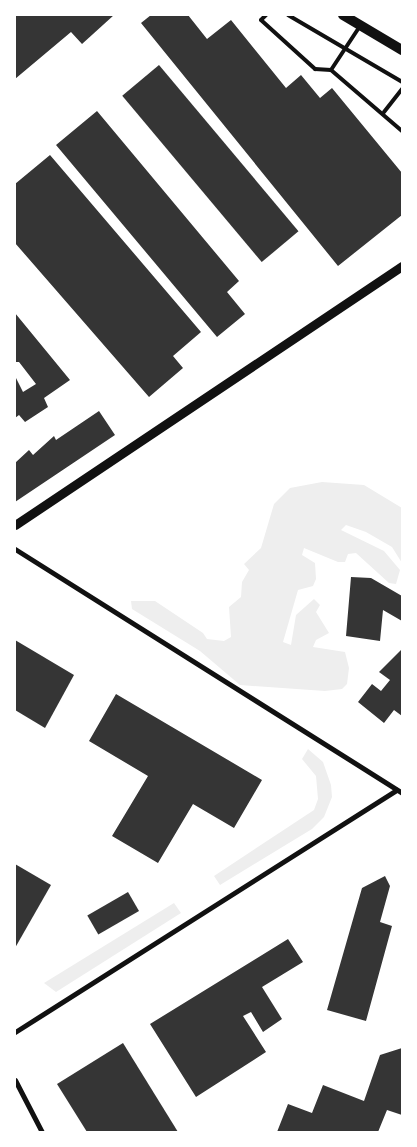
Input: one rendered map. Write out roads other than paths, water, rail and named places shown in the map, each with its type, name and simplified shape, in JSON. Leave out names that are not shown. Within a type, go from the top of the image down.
[{"type":"main road","points":[[346,16],[402,50]]},
{"type":"street","points":[[15,525],[402,266]]},
{"type":"street","points":[[15,549],[400,791],[15,1032]]},
{"type":"street","points":[[15,1080],[42,1132]]},
{"type":"lane","points":[[266,15],[261,20],[315,69],[331,70],[384,112],[402,131]]},
{"type":"lane","points":[[288,15],[402,82]]},
{"type":"lane","points":[[331,70],[360,25]]},
{"type":"lane","points":[[384,112],[402,89]]}]
